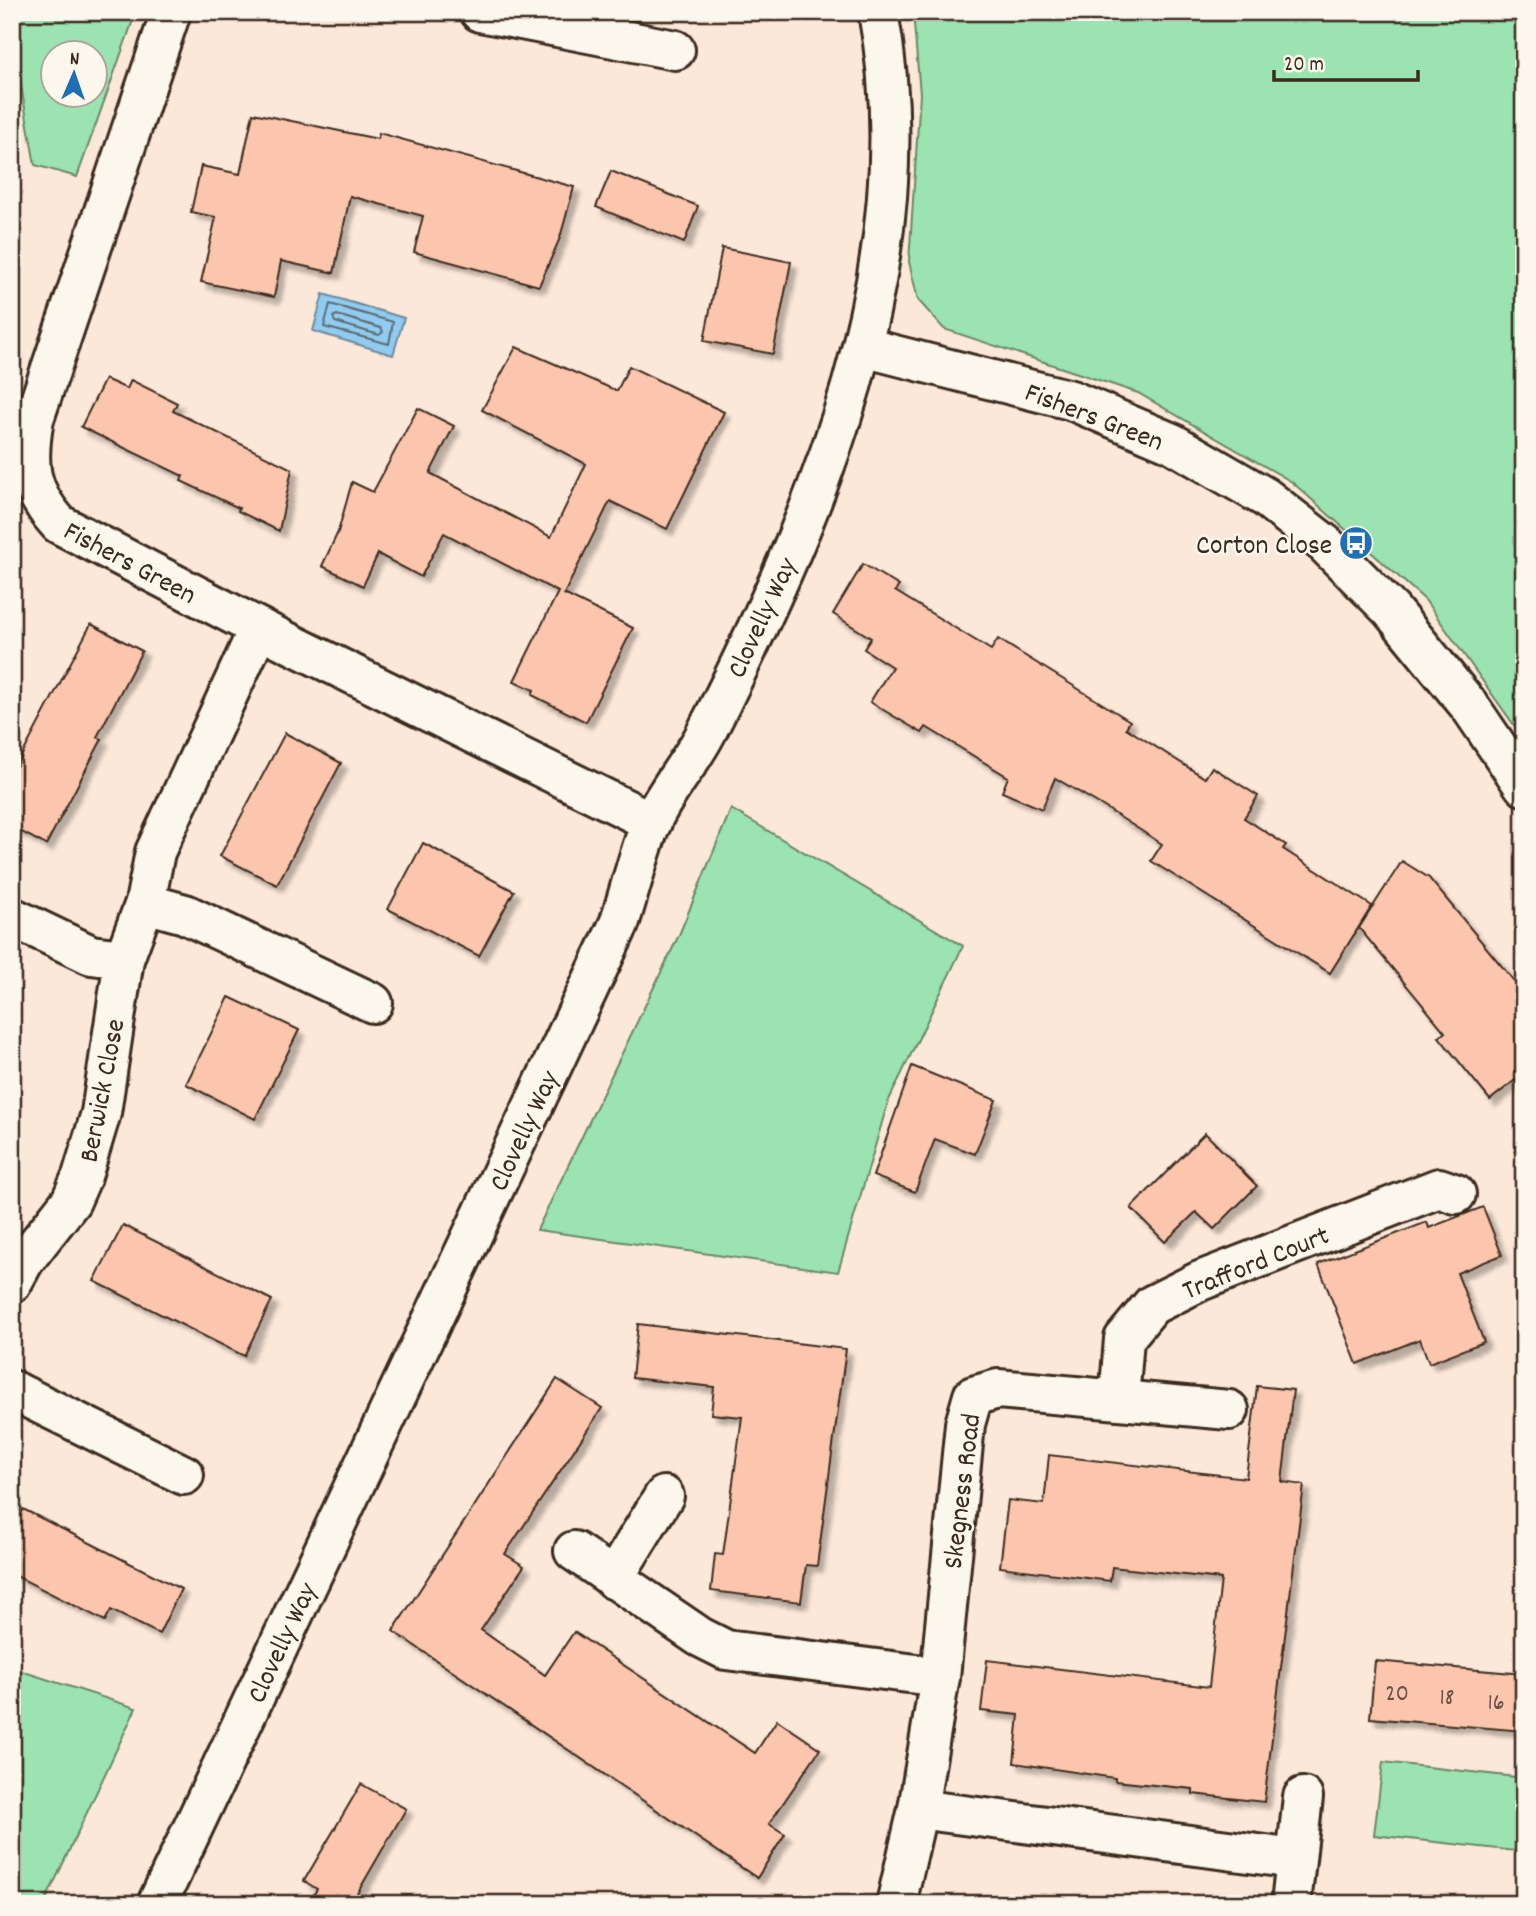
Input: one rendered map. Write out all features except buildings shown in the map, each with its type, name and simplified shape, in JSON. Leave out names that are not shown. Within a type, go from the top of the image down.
[{"type":"street","name":"Fishers Green","points":[[171,12],[34,419],[28,449],[40,504],[59,524],[259,628],[652,822]]},
{"type":"street","points":[[480,12],[675,50]]},
{"type":"street","points":[[863,347],[880,256],[889,163],[888,93],[878,12]]},
{"type":"street","name":"Fishers Green","points":[[863,347],[1071,400],[1172,443],[1265,497],[1325,544],[1391,610],[1471,708],[1524,786]]},
{"type":"street","name":"Clovelly Way","points":[[157,1904],[619,924],[652,822],[705,734],[816,498],[863,347]]},
{"type":"street","name":"Berwick Close","points":[[12,1283],[24,1261],[71,1201],[82,1176],[101,1112],[124,959],[145,903],[155,852],[259,628]]},
{"type":"street","points":[[145,903],[185,914],[373,1003]]},
{"type":"street","points":[[12,917],[90,955],[124,959]]},
{"type":"street","name":"Trafford Court","points":[[1119,1400],[1124,1339],[1152,1305],[1200,1281],[1439,1188],[1456,1194]]},
{"type":"street","name":"Skegness Road","points":[[896,1904],[918,1810],[940,1677],[965,1424],[973,1396],[998,1389],[1229,1410]]},
{"type":"street","points":[[12,1390],[184,1475]]},
{"type":"street","points":[[613,1579],[664,1496]]},
{"type":"street","points":[[574,1551],[699,1637],[726,1650],[940,1677]]},
{"type":"street","points":[[1292,1904],[1303,1797]]},
{"type":"street","points":[[918,1810],[1295,1860]]},
{"type":"green space","points":[[12,12],[136,12],[108,90],[108,38],[38,38],[38,108],[102,108],[77,177],[35,165],[12,35]]},
{"type":"green space","points":[[913,12],[1524,12],[1524,739],[1425,600],[1292,482],[1138,393],[944,329],[918,300],[909,262],[920,94]]},
{"type":"green space","points":[[731,809],[963,946],[888,1102],[838,1272],[537,1230],[679,935]]},
{"type":"green space","points":[[12,1668],[136,1708],[44,1904],[12,1904]]},
{"type":"green space","points":[[1383,1762],[1524,1778],[1524,1852],[1374,1835]]},
{"type":"water","points":[[323,294],[404,318],[393,355],[313,331]]},
{"type":"place","name":"Corton Close","points":[[1356,543]]}]
